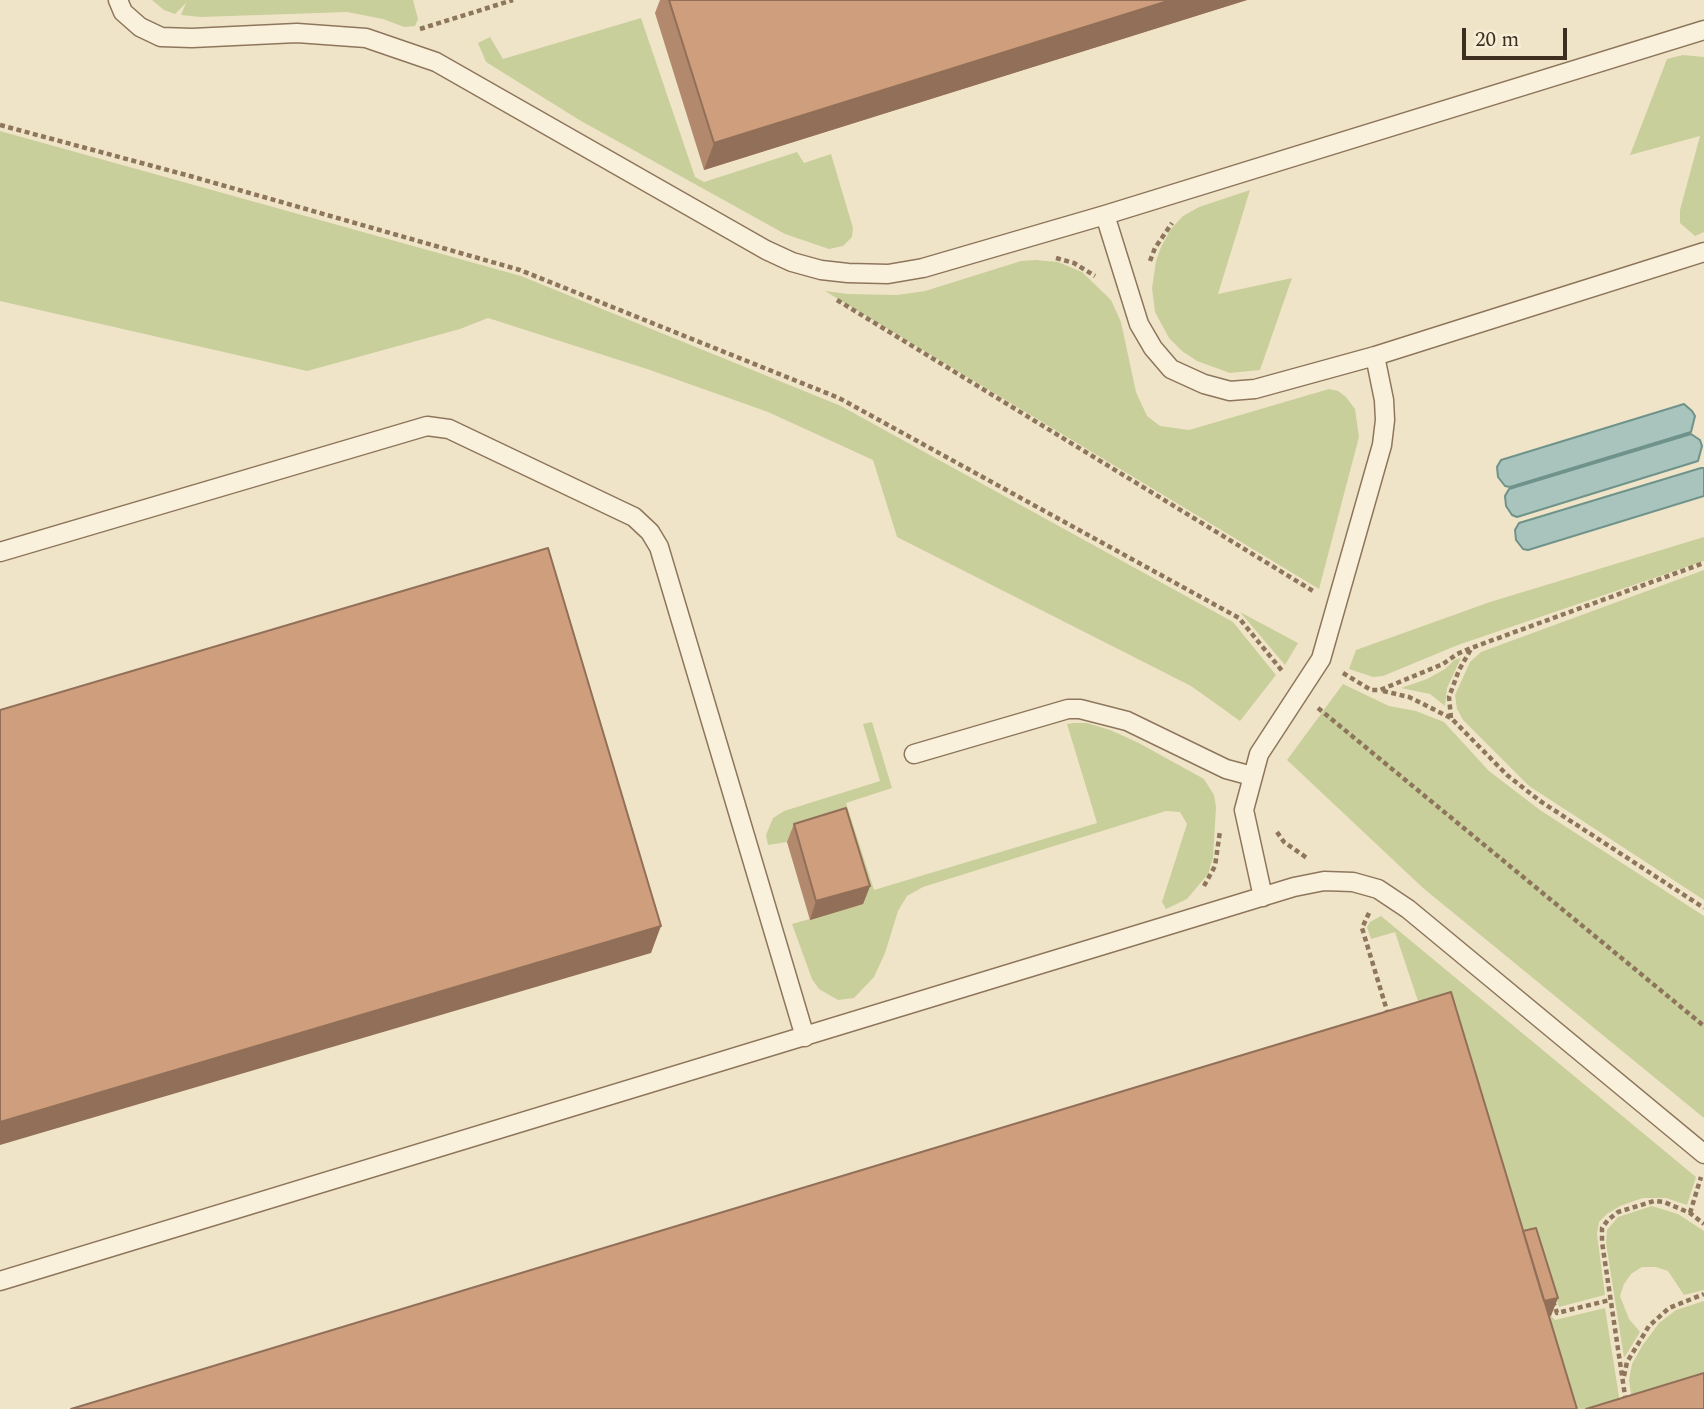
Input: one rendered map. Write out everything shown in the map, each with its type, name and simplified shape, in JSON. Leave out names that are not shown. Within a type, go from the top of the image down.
[{"type":"lane","points":[[118,0],[123,12],[140,27],[161,37],[297,33],[366,37],[436,62],[766,250],[792,262],[821,270],[888,274],[923,268],[1105,215],[1704,30]]},
{"type":"lane","points":[[1105,215],[1139,324],[1153,348],[1171,369],[1204,384],[1230,391],[1255,389],[1375,356],[1704,252]]},
{"type":"lane","points":[[1263,897],[1244,810],[1259,754],[1321,659],[1382,445],[1384,400],[1375,356]]},
{"type":"lane","points":[[0,552],[427,426],[449,429],[634,517],[650,532],[659,547],[805,1037]]},
{"type":"lane","points":[[914,754],[1068,709],[1080,709],[1127,721],[1226,769],[1252,776]]},
{"type":"lane","points":[[0,1281],[1263,897],[1324,881],[1353,882],[1378,889],[1408,909],[1704,1154]]},
{"type":"path","points":[[408,32],[513,0]]},
{"type":"path","points":[[0,125],[520,270],[839,398],[1239,618],[1286,676],[1291,667]]},
{"type":"path","points":[[826,294],[1320,595]]},
{"type":"path","points":[[1380,690],[1408,680],[1471,648],[1704,563]]},
{"type":"path","points":[[1451,719],[1449,697],[1471,648]]},
{"type":"path","points":[[1361,684],[1371,690],[1409,697],[1451,719],[1507,775],[1539,800],[1704,908]]},
{"type":"path","points":[[1299,693],[1704,1027]]},
{"type":"path","points":[[1200,892],[1215,866],[1220,828]]},
{"type":"path","points":[[1380,910],[1370,913],[1362,928],[1388,1015]]},
{"type":"path","points":[[1690,1213],[1702,1178]]},
{"type":"path","points":[[1627,1409],[1602,1228],[1618,1212],[1654,1201],[1664,1202],[1690,1213],[1704,1224]]},
{"type":"path","points":[[1549,1289],[1557,1314],[1610,1300]]},
{"type":"path","points":[[1623,1381],[1627,1362],[1649,1326],[1669,1308],[1704,1294]]},
{"type":"green space","points":[[152,0],[413,0],[418,19],[415,26],[404,27],[383,19],[347,12],[201,17],[181,15],[186,3],[175,14],[164,10]]},
{"type":"green space","points":[[641,18],[695,177],[704,182],[797,152],[804,163],[831,154],[853,228],[852,237],[843,246],[829,249],[785,234],[581,121],[486,62],[478,43],[490,37],[503,59]]},
{"type":"green space","points":[[1683,55],[1704,57],[1704,232],[1695,236],[1680,223],[1680,210],[1700,136],[1630,155],[1667,59]]},
{"type":"green space","points":[[0,131],[521,276],[841,406],[1233,622],[1276,675],[1240,721],[1191,686],[897,537],[873,460],[768,412],[647,369],[488,318],[460,329],[307,371],[0,301]]},
{"type":"green space","points":[[1250,190],[1218,294],[1292,278],[1260,370],[1230,373],[1197,361],[1169,338],[1155,312],[1152,288],[1161,247],[1171,229],[1183,216],[1199,207]]},
{"type":"green space","points":[[1021,261],[1058,262],[1082,272],[1111,300],[1121,322],[1136,392],[1147,416],[1160,426],[1189,430],[1329,389],[1346,397],[1355,409],[1359,437],[1319,589],[825,291],[897,295],[925,291]]},
{"type":"green space","points":[[1704,537],[1704,561],[1458,645],[1383,676],[1373,677],[1349,669],[1356,650],[1490,602]]},
{"type":"green space","points":[[1704,570],[1704,900],[1529,786],[1463,720],[1457,709],[1455,695],[1470,662],[1481,652]]},
{"type":"green space","points":[[1240,612],[1298,643],[1285,665]]},
{"type":"green space","points":[[1461,658],[1447,688],[1445,706],[1430,694],[1401,688],[1427,679]]},
{"type":"green space","points":[[1343,684],[1389,706],[1416,711],[1444,722],[1489,771],[1540,810],[1704,916],[1704,1118],[1423,888],[1287,760]]},
{"type":"green space","points":[[872,722],[892,788],[846,803],[874,890],[1097,823],[1067,724],[1074,723],[1087,723],[1110,730],[1204,779],[1214,795],[1216,807],[1213,858],[1208,874],[1187,899],[1166,909],[1162,902],[1187,824],[1180,812],[1166,811],[923,887],[907,896],[898,911],[885,953],[874,977],[854,998],[838,1000],[819,989],[812,979],[792,924],[863,904],[787,842],[768,845],[766,835],[773,818],[784,811],[880,781],[863,724]]},
{"type":"green space","points":[[1381,916],[1696,1177],[1687,1205],[1666,1198],[1643,1198],[1620,1206],[1599,1222],[1597,1234],[1605,1295],[1559,1307],[1535,1235],[1517,1239],[1422,1013],[1395,932],[1371,939],[1367,927]]},
{"type":"green space","points":[[1652,1206],[1678,1214],[1704,1231],[1704,1290],[1684,1295],[1668,1271],[1656,1267],[1642,1267],[1631,1274],[1620,1296],[1629,1319],[1640,1332],[1624,1358],[1606,1243],[1607,1230],[1618,1217]]},
{"type":"green space","points":[[1704,1301],[1704,1397],[1633,1409],[1629,1380],[1632,1364],[1642,1346],[1659,1323],[1676,1310]]},
{"type":"green space","points":[[1605,1308],[1621,1409],[1559,1409],[1532,1321],[1551,1316],[1555,1320]]},
{"type":"water","points":[[1684,404],[1695,416],[1691,432],[1510,487],[1505,486],[1498,477],[1497,467],[1501,460]]},
{"type":"water","points":[[1691,434],[1700,440],[1702,446],[1698,461],[1517,517],[1512,515],[1506,506],[1505,496],[1509,489]]},
{"type":"water","points":[[1704,468],[1704,496],[1528,550],[1523,549],[1516,540],[1515,530],[1519,523]]},
{"type":"building","points":[[669,0],[1171,0],[714,143]]},
{"type":"building","points":[[548,548],[661,926],[0,1122],[0,710]]},
{"type":"building","points":[[846,808],[870,886],[816,901],[794,824]]},
{"type":"building","points":[[1451,992],[1577,1409],[71,1409]]},
{"type":"building","points":[[1536,1228],[1558,1298],[1544,1301],[1523,1231]]},
{"type":"building","points":[[1704,1373],[1704,1409],[1586,1409]]}]
